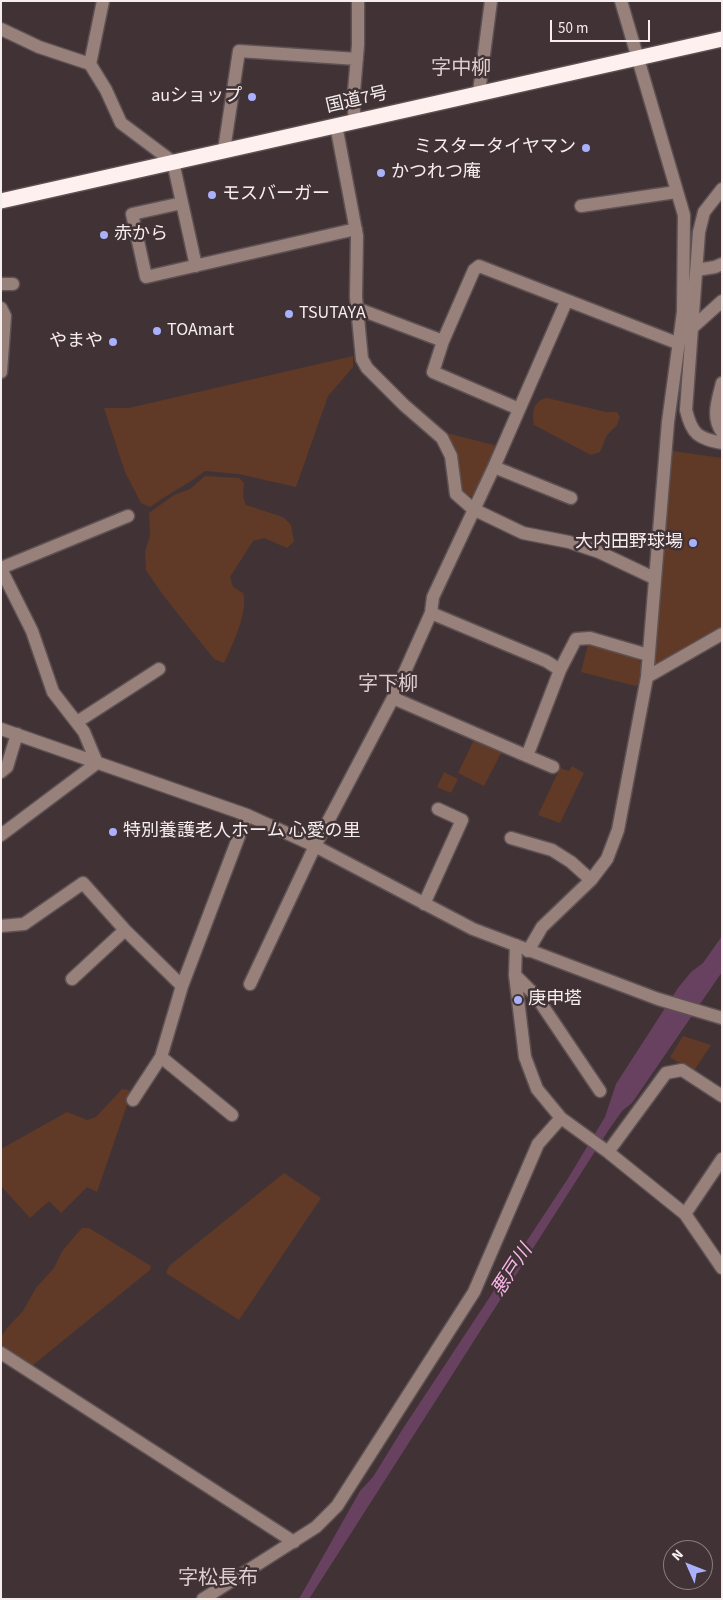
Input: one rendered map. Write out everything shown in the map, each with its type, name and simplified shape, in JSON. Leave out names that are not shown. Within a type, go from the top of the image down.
[{"type":"highway","name":"国道7号","points":[[1,200],[722,39]]},
{"type":"street","points":[[90,64],[103,1]]},
{"type":"street","points":[[355,120],[353,103],[357,59],[358,1]]},
{"type":"street","points":[[479,92],[491,1]]},
{"type":"street","points":[[621,1],[636,58],[684,215],[683,312],[677,344],[654,578],[647,677],[618,830],[607,859],[591,880],[522,948],[515,975],[525,1057],[537,1089],[561,1118],[608,1152],[685,1214],[722,1268]]},
{"type":"street","points":[[1,29],[38,47],[90,64],[106,90],[121,123],[173,162],[196,266]]},
{"type":"street","points":[[224,150],[239,51],[357,59]]},
{"type":"street","points":[[336,125],[356,233],[356,308],[364,365],[404,405],[442,438],[450,456],[456,494],[473,509],[522,533],[569,542],[599,552],[654,578]]},
{"type":"street","points":[[722,189],[704,212],[696,270],[686,410],[689,424],[695,434],[705,440],[722,443]]},
{"type":"street","points":[[581,206],[676,192]]},
{"type":"street","points":[[182,203],[132,214],[146,277],[356,233]]},
{"type":"street","points":[[696,270],[722,264]]},
{"type":"street","points":[[519,409],[433,372],[443,341],[474,270],[479,266],[566,302],[677,344]]},
{"type":"street","points":[[692,328],[722,301]]},
{"type":"street","points":[[250,984],[315,846],[394,698],[431,613],[433,597],[494,467],[566,302]]},
{"type":"street","points":[[1,308],[5,316],[1,372]]},
{"type":"street","points":[[356,308],[443,341]]},
{"type":"street","points":[[722,383],[715,412],[717,425],[722,432]]},
{"type":"street","points":[[494,467],[571,498]]},
{"type":"street","points":[[97,762],[84,732],[53,692],[32,631],[1,568],[128,516]]},
{"type":"street","points":[[431,613],[546,661],[560,670]]},
{"type":"street","points":[[647,677],[722,634]]},
{"type":"street","points":[[527,756],[560,670],[576,639],[590,638],[648,655]]},
{"type":"street","points":[[77,722],[159,669]]},
{"type":"street","points":[[394,698],[553,767]]},
{"type":"street","points":[[1,729],[247,815],[315,846],[473,929],[658,998],[722,1018]]},
{"type":"street","points":[[1,772],[7,767],[17,734]]},
{"type":"street","points":[[1,835],[97,762]]},
{"type":"street","points":[[424,904],[462,820],[438,808]]},
{"type":"street","points":[[133,1100],[161,1057],[182,986],[247,815]]},
{"type":"street","points":[[511,838],[552,850],[571,862],[591,880]]},
{"type":"street","points":[[1,926],[24,924],[83,883],[125,930],[182,986]]},
{"type":"street","points":[[72,979],[125,930]]},
{"type":"street","points":[[515,975],[536,996],[600,1091]]},
{"type":"street","points":[[161,1057],[232,1115]]},
{"type":"street","points":[[608,1152],[666,1073],[682,1070],[722,1096]]},
{"type":"street","points":[[213,1597],[316,1527],[337,1506],[474,1292],[538,1144],[561,1118]]},
{"type":"street","points":[[685,1214],[722,1159]]},
{"type":"street","points":[[1,1352],[294,1542]]},
{"type":"shaded area","points":[[353,356],[353,367],[328,396],[296,487],[239,474],[205,471],[150,507],[141,503],[125,472],[104,408],[129,408]]},
{"type":"shaded area","points":[[547,398],[606,412],[617,412],[620,417],[617,425],[607,435],[600,452],[591,455],[534,425],[534,408],[539,401]]},
{"type":"shaded area","points":[[446,433],[494,445],[496,449],[476,495],[467,497],[460,488]]},
{"type":"shaded area","name":"大内田野球場","points":[[673,451],[722,458],[722,628],[653,670],[653,643]]},
{"type":"shaded area","points":[[205,476],[239,478],[244,483],[243,497],[246,505],[283,517],[291,525],[294,541],[287,548],[264,538],[253,541],[230,577],[233,587],[243,593],[244,609],[239,628],[224,663],[214,659],[163,595],[146,570],[145,551],[150,536],[149,513],[174,495],[190,489]]},
{"type":"shaded area","points":[[588,645],[633,655],[642,664],[638,684],[636,686],[581,672]]},
{"type":"shaded area","points":[[474,740],[501,753],[484,786],[458,773]]},
{"type":"shaded area","points":[[572,766],[584,773],[560,823],[538,815],[560,768],[569,771]]},
{"type":"shaded area","points":[[444,772],[458,779],[451,793],[437,787]]},
{"type":"shaded area","points":[[683,1036],[711,1045],[693,1072],[670,1057]]},
{"type":"shaded area","points":[[122,1089],[128,1090],[131,1093],[97,1192],[87,1187],[61,1213],[49,1201],[30,1218],[1,1186],[1,1149],[67,1112],[87,1120],[96,1117]]},
{"type":"shaded area","points":[[284,1173],[321,1198],[239,1320],[166,1273],[169,1266]]},
{"type":"shaded area","points":[[82,1228],[89,1228],[151,1266],[150,1270],[33,1365],[29,1365],[1,1346],[1,1337],[23,1311],[36,1288],[54,1268],[63,1250]]},
{"type":"water","name":"悪戸川","points":[[722,936],[722,972],[632,1103],[622,1111],[608,1131],[309,1599],[299,1599],[360,1491],[373,1477],[567,1180],[605,1117],[616,1084],[678,988],[691,972],[703,963]]},
{"type":"place","name":"auショップ","points":[[252,97]]},
{"type":"place","name":"ミスタータイヤマン","points":[[586,148]]},
{"type":"place","name":"かつれつ庵","points":[[381,173]]},
{"type":"place","name":"モスバーガー","points":[[212,195]]},
{"type":"place","name":"赤から","points":[[104,235]]},
{"type":"place","name":"TSUTAYA","points":[[289,314]]},
{"type":"place","name":"TOAmart","points":[[157,331]]},
{"type":"place","name":"やまや","points":[[113,342]]},
{"type":"place","name":"大内田野球場","points":[[693,543]]},
{"type":"place","name":"特別養護老人ホーム 心愛の里","points":[[113,832]]},
{"type":"place","name":"庚申塔","points":[[518,1000]]},
{"type":"district","name":"字中柳","points":[[461,70]]},
{"type":"district","name":"字下柳","points":[[388,686]]},
{"type":"district","name":"字松長布","points":[[218,1580]]}]
